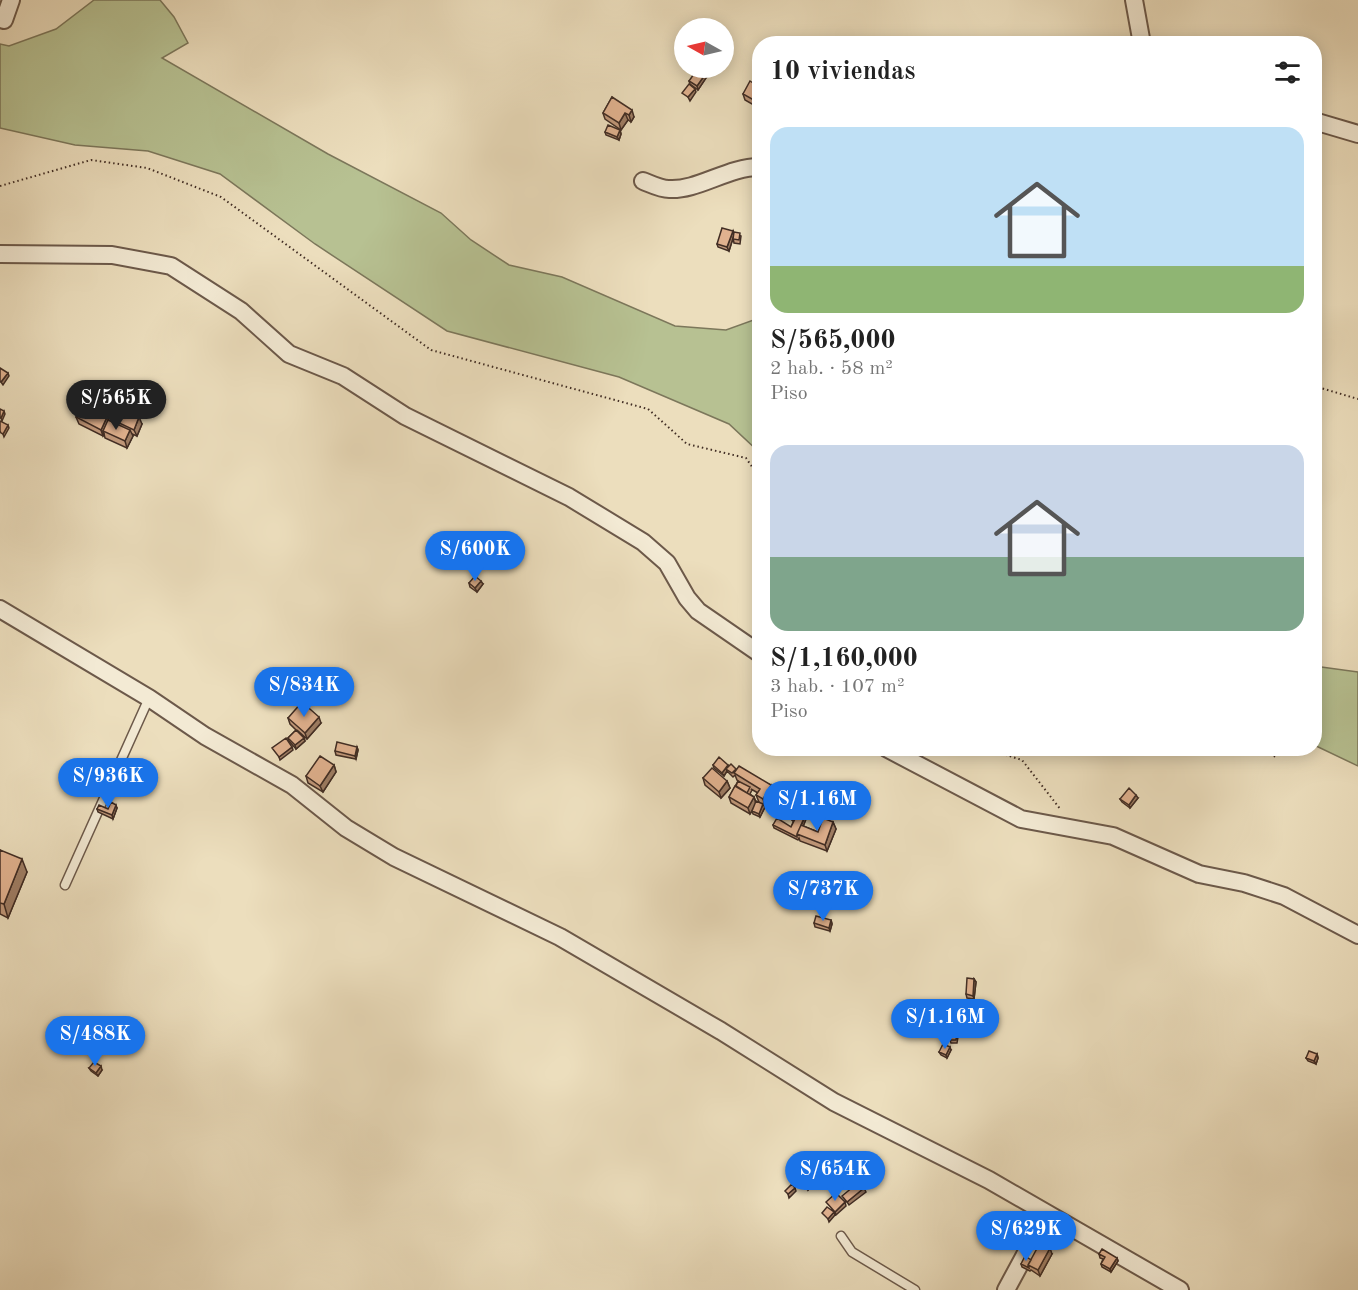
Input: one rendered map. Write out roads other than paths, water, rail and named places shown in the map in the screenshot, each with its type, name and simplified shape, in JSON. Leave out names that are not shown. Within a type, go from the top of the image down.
[{"type":"street","points":[[4,20],[11,0]]},
{"type":"street","points":[[1134,0],[1141,36]]},
{"type":"street","points":[[1322,123],[1358,134]]},
{"type":"street","points":[[642,181],[668,189],[678,189],[732,170],[752,168]]},
{"type":"street","points":[[0,254],[112,255],[171,266],[225,299],[289,354],[343,376],[405,416],[559,492],[643,542],[667,563],[687,598],[698,611],[752,648]]},
{"type":"street","points":[[0,609],[149,698],[205,736],[292,785],[346,828],[394,857],[560,937],[721,1031],[834,1102],[990,1180],[1180,1290]]},
{"type":"street","points":[[901,756],[1021,819],[1113,836],[1199,874],[1244,883],[1284,896],[1358,935]]},
{"type":"street","points":[[1006,1290],[1047,1214]]},
{"type":"lane","points":[[65,885],[149,698]]},
{"type":"lane","points":[[841,1236],[852,1252],[915,1290]]}]
